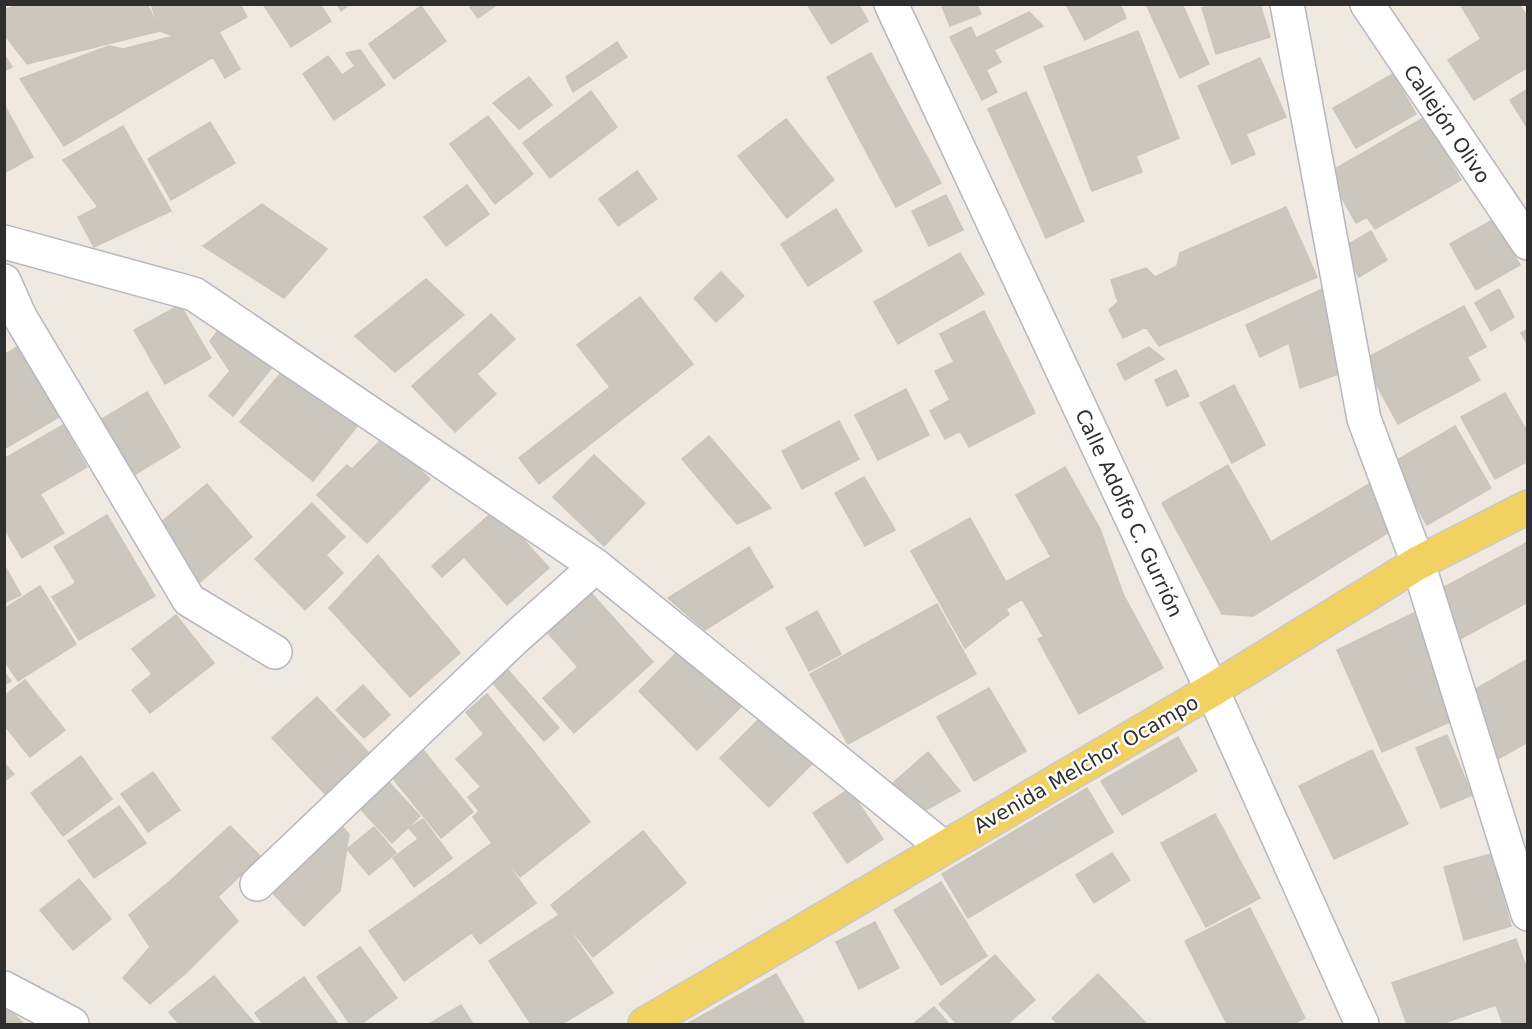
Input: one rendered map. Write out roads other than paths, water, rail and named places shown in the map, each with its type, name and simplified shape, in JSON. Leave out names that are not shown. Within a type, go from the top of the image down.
[{"type":"main road","name":"Avenida Melchor Ocampo","points":[[645,1024],[1212,690],[1418,563],[1527,507]]},
{"type":"street","name":"Calle Adolfo C. Gurrión","points":[[891,4],[1212,690],[1362,1024]]},
{"type":"street","points":[[1287,4],[1364,419],[1418,563],[1527,914]]},
{"type":"street","name":"Callejón Olivo","points":[[1367,4],[1527,243]]},
{"type":"street","points":[[4,242],[194,294],[596,567],[943,847]]},
{"type":"street","points":[[4,280],[13,322],[189,600],[275,652]]},
{"type":"street","points":[[257,884],[513,640],[596,567]]},
{"type":"street","points":[[4,988],[72,1024]]}]
